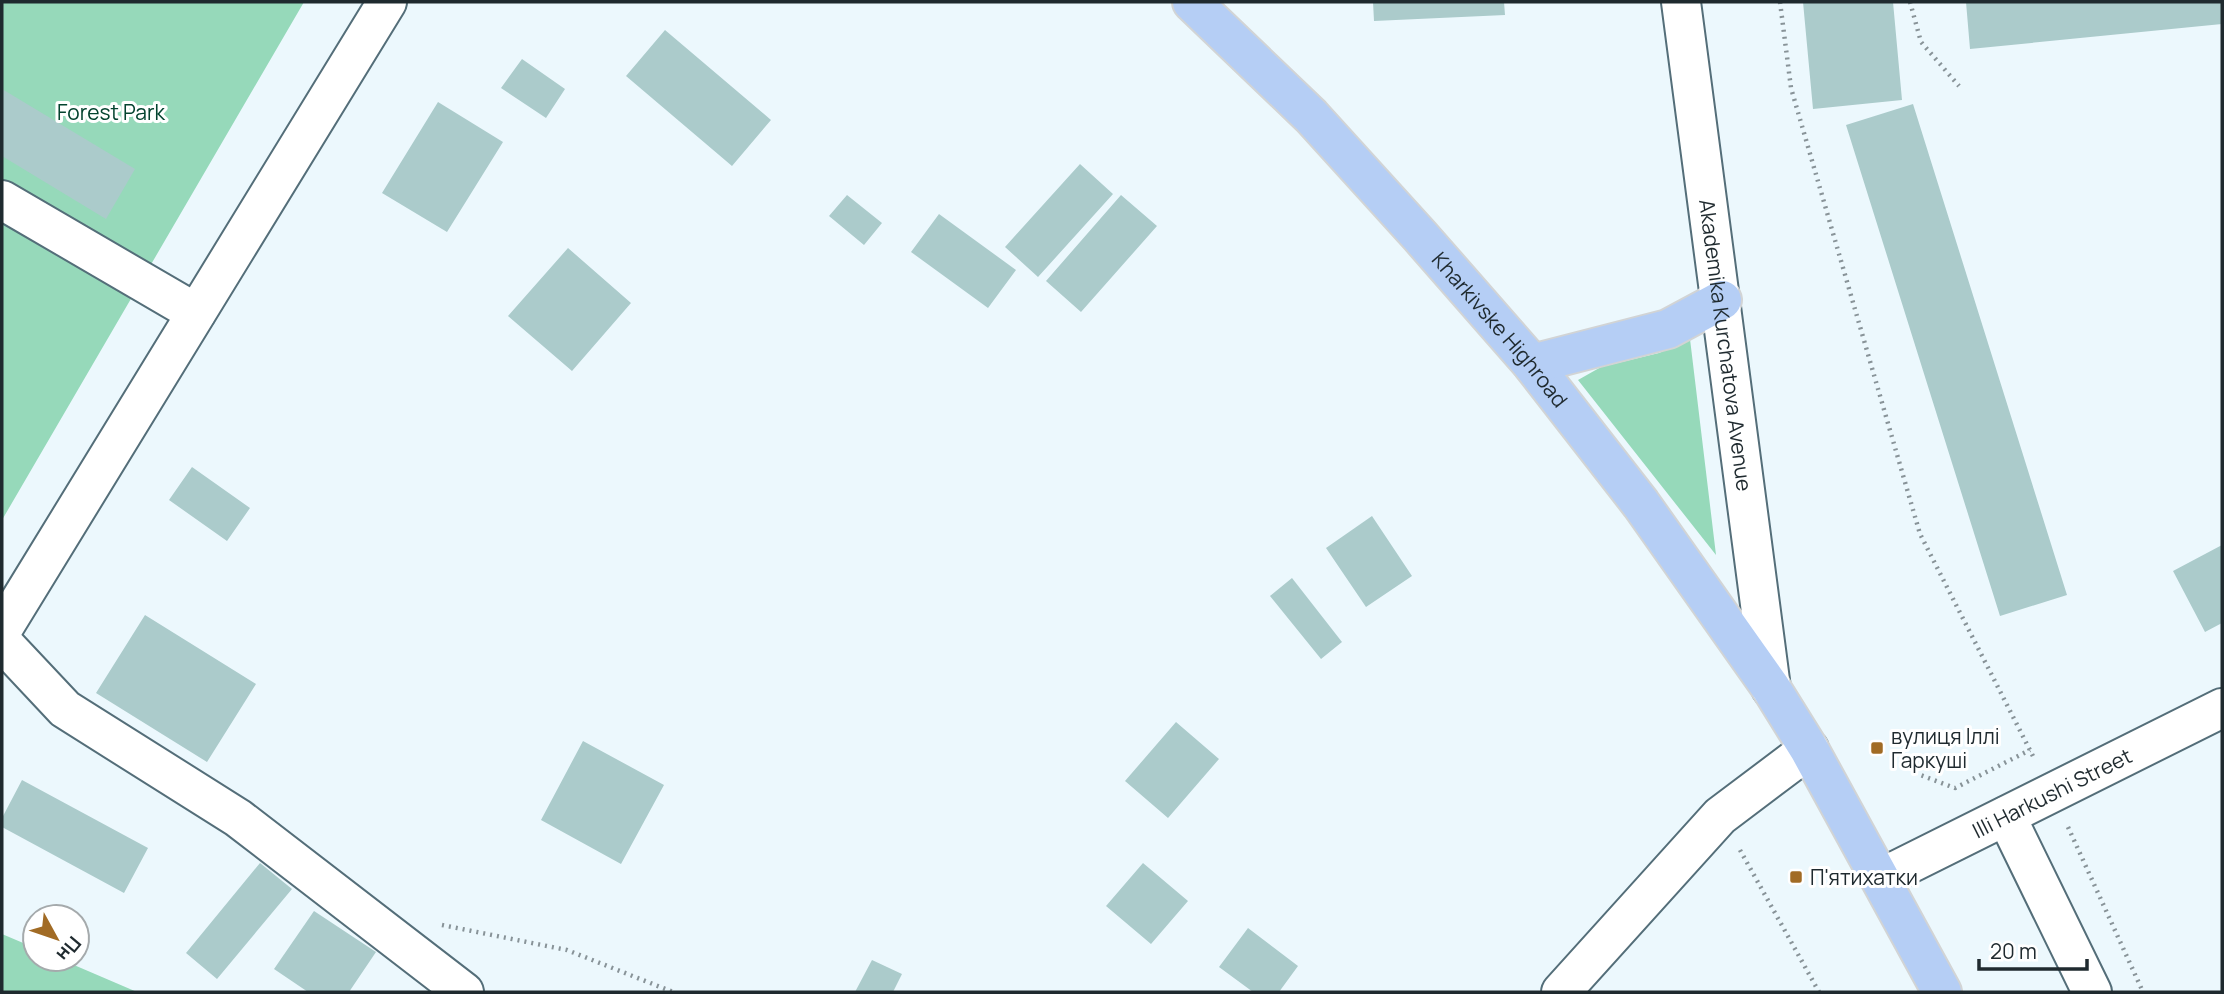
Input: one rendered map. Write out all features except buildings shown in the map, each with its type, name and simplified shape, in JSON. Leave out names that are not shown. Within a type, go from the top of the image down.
[{"type":"main road","name":"Kharkivske Highroad","points":[[1192,2],[1311,117],[1532,364],[1641,503],[1771,688],[1809,749],[1942,992]]},
{"type":"main road","points":[[1532,364],[1668,329],[1722,300]]},
{"type":"street","points":[[2,630],[387,2]]},
{"type":"street","name":"Akademika Kurchatova Avenue","points":[[1681,2],[1771,688]]},
{"type":"street","points":[[2,200],[197,313]]},
{"type":"street","points":[[2,642],[65,709],[238,818],[464,992]]},
{"type":"street","name":"Illi Harkushi Street","points":[[1881,878],[2222,708]]},
{"type":"street","points":[[1561,992],[1720,816],[1809,749]]},
{"type":"street","points":[[2006,816],[2092,992]]},
{"type":"path","points":[[1780,2],[1791,88],[1920,534],[2052,793],[2143,992]]},
{"type":"path","points":[[1910,2],[1920,42],[1959,86]]},
{"type":"path","points":[[1915,774],[1955,788],[2030,750]]},
{"type":"path","points":[[1752,871],[1819,992]]},
{"type":"path","points":[[435,924],[567,950],[673,992]]},
{"type":"green space","name":"Forest Park","points":[[2,2],[304,2],[2,520]]},
{"type":"green space","points":[[1690,339],[1716,555],[1578,380],[1601,367],[1659,353]]},
{"type":"green space","points":[[2,934],[21,942],[21,973],[91,972],[137,992],[2,992]]},
{"type":"place","name":"вулиця Іллі Гаркуші","points":[[1877,748]]},
{"type":"place","name":"П'ятихатки","points":[[1796,877]]}]
